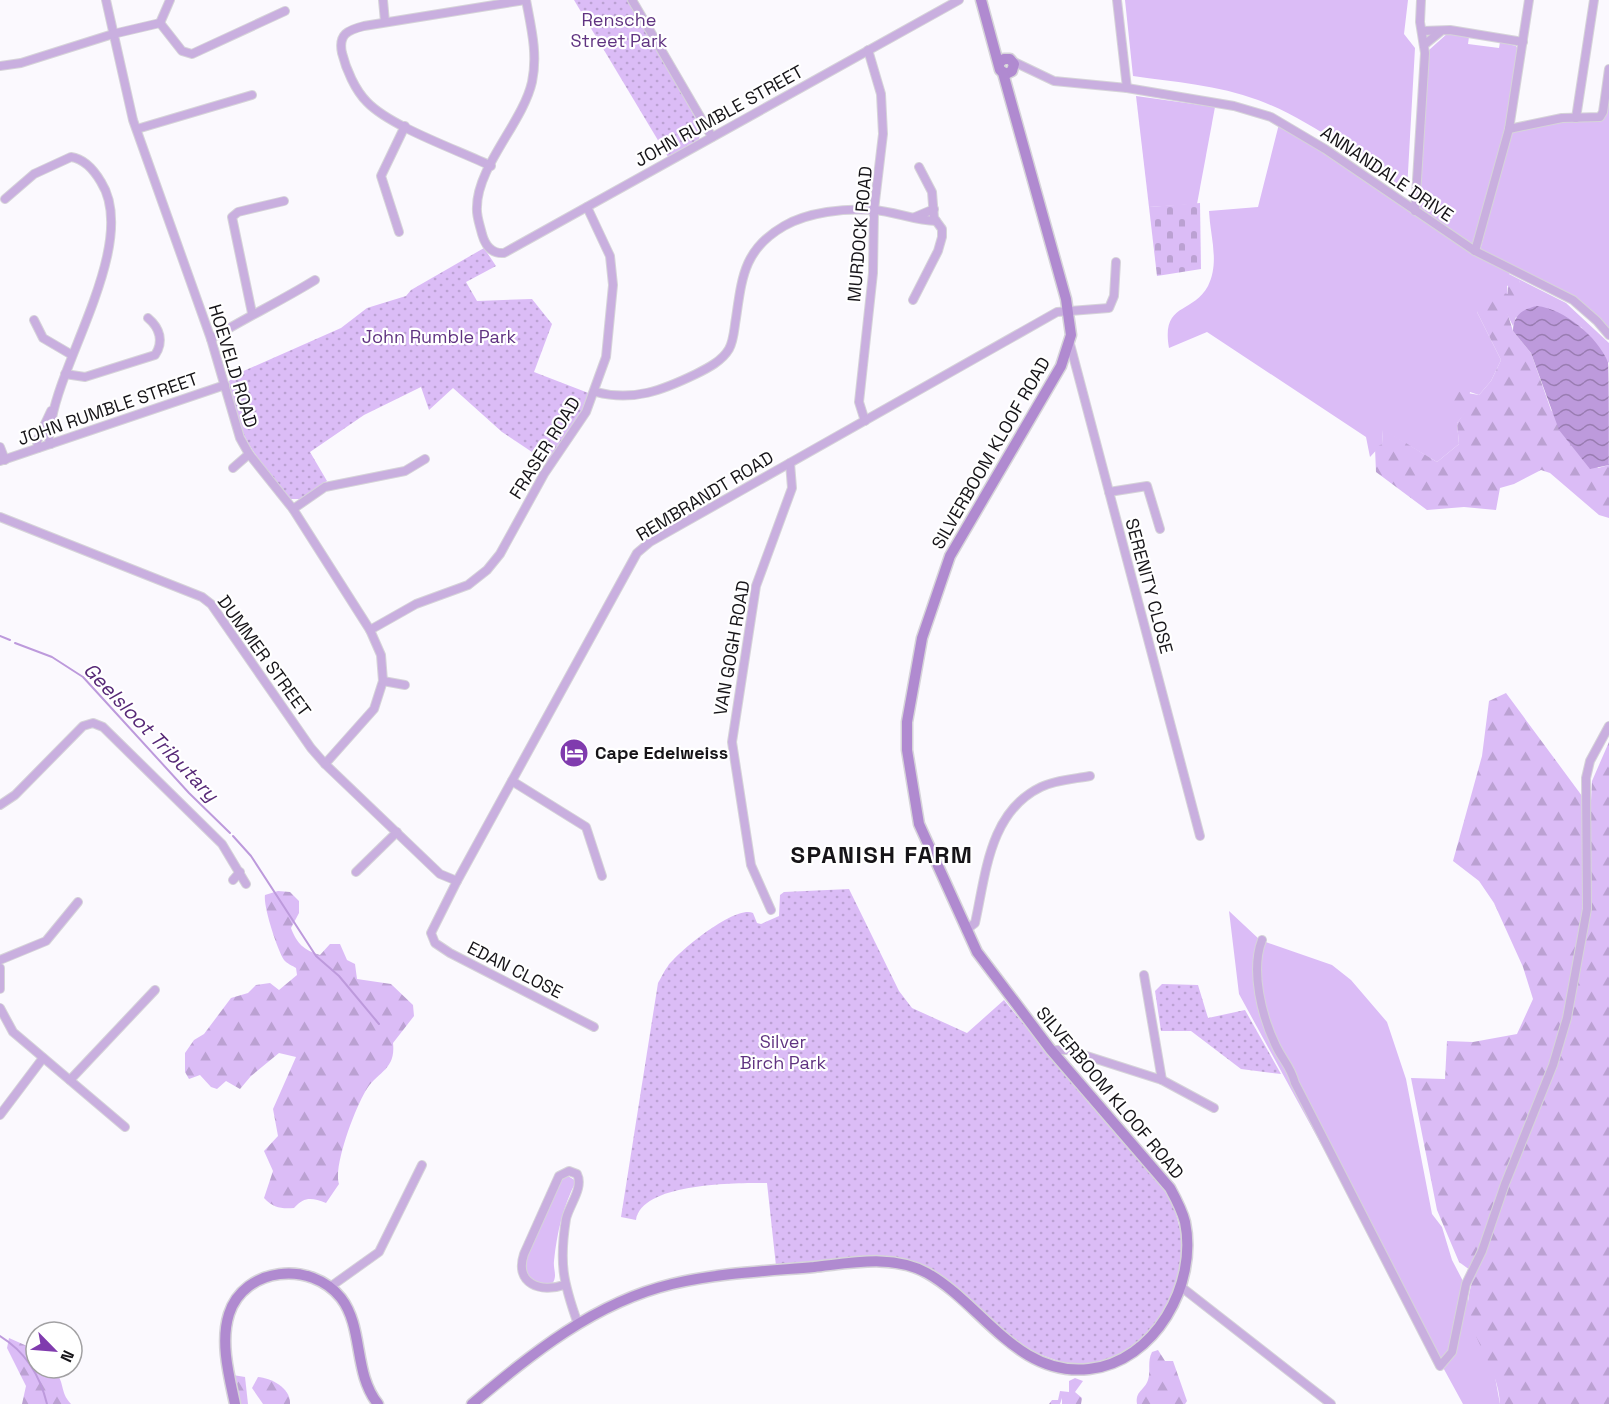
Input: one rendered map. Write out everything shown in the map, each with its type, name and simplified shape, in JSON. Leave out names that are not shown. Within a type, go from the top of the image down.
[{"type":"street","name":"HOEVELD ROAD","points":[[106,0],[136,129],[211,339],[240,438],[249,454],[293,509],[370,630],[381,655],[383,681],[377,702],[369,716],[325,764]]},
{"type":"street","points":[[160,23],[170,0]]},
{"type":"street","points":[[383,0],[386,22]]},
{"type":"street","points":[[526,0],[535,58],[531,85],[491,166],[376,110],[364,99],[342,52],[341,38],[346,31],[386,22],[526,0]]},
{"type":"street","points":[[632,0],[712,137]]},
{"type":"street","name":"JOHN RUMBLE STREET","points":[[491,166],[480,188],[476,208],[483,239],[492,251],[504,253],[959,0]]},
{"type":"street","points":[[981,0],[992,36],[1008,66]]},
{"type":"street","points":[[1117,0],[1127,88]]},
{"type":"street","points":[[1415,211],[1424,45],[1420,21],[1421,0]]},
{"type":"street","points":[[1475,252],[1509,129],[1529,0]]},
{"type":"street","points":[[1576,118],[1594,0]]},
{"type":"street","points":[[160,23],[182,51],[192,54],[285,11]]},
{"type":"street","points":[[0,66],[31,61],[113,34],[160,23]]},
{"type":"street","points":[[1422,31],[1450,30],[1523,42]]},
{"type":"street","points":[[1424,45],[1440,32]]},
{"type":"street","name":"MURDOCK ROAD","points":[[865,421],[859,402],[873,273],[874,210],[884,121],[878,80],[868,50]]},
{"type":"street","name":"ANNANDALE DRIVE","points":[[1008,66],[1029,70],[1054,81],[1127,88],[1256,111],[1317,144],[1475,252],[1572,300],[1597,321],[1609,335]]},
{"type":"street","name":"SILVERBOOM KLOOF ROAD","points":[[472,1404],[530,1355],[578,1324],[638,1294],[690,1280],[852,1263],[892,1262],[910,1265],[938,1280],[988,1326],[1026,1354],[1056,1366],[1089,1369],[1122,1359],[1149,1339],[1170,1311],[1180,1286],[1185,1261],[1186,1234],[1179,1206],[1170,1188],[1052,1050],[976,952],[915,810],[906,737],[919,652],[929,613],[953,549],[1061,366],[1070,344],[1069,311],[1009,89],[1008,66]]},
{"type":"street","points":[[1509,129],[1562,118],[1596,118],[1602,115],[1609,69]]},
{"type":"street","points":[[136,129],[252,95]]},
{"type":"street","points":[[399,232],[381,176],[405,126]]},
{"type":"street","points":[[5,199],[34,174],[70,156],[87,164],[96,174],[109,198],[113,227],[110,249],[53,407],[37,441],[38,448]]},
{"type":"street","points":[[913,300],[941,244],[942,229],[936,221],[932,192],[919,167]]},
{"type":"street","points":[[252,313],[232,217],[238,212],[284,201]]},
{"type":"street","name":"FRASER ROAD","points":[[370,630],[416,604],[468,585],[487,570],[500,554],[544,474],[575,432],[596,392],[611,332],[613,275],[606,246],[586,207]]},
{"type":"street","points":[[915,218],[934,209]]},
{"type":"street","points":[[596,392],[614,396],[654,393],[706,369],[725,354],[731,344],[745,268],[765,238],[785,225],[812,216],[874,210],[936,221]]},
{"type":"street","name":"REMBRANDT ROAD","points":[[432,930],[638,553],[650,542],[1057,312],[1111,307],[1115,289],[1116,262]]},
{"type":"street","points":[[211,339],[252,313],[276,303],[315,280]]},
{"type":"street","points":[[65,374],[85,377],[153,357],[159,350],[160,340],[158,328],[148,318]]},
{"type":"street","points":[[34,320],[43,338],[72,355]]},
{"type":"street","name":"SERENITY CLOSE","points":[[1070,344],[1200,836]]},
{"type":"street","name":"JOHN RUMBLE STREET","points":[[2,460],[225,385]]},
{"type":"street","points":[[51,444],[48,438],[53,407]]},
{"type":"street","points":[[0,447],[2,460]]},
{"type":"street","points":[[233,468],[249,454]]},
{"type":"street","points":[[293,509],[325,487],[405,471],[425,459]]},
{"type":"street","name":"VAN GOGH ROAD","points":[[771,910],[751,865],[732,742],[756,586],[792,488],[790,463]]},
{"type":"street","points":[[1109,492],[1147,486],[1160,529]]},
{"type":"street","name":"DUMMER STREET","points":[[0,517],[206,600],[215,608],[311,748],[325,764],[440,874],[457,881]]},
{"type":"street","points":[[383,681],[405,685]]},
{"type":"street","points":[[0,805],[15,795],[83,726],[96,724],[105,729],[222,844],[246,884]]},
{"type":"street","points":[[1262,940],[1258,957],[1262,1001],[1276,1047],[1290,1065],[1295,1083],[1440,1366],[1452,1352],[1466,1284],[1482,1251],[1500,1194],[1550,1074],[1567,1018],[1587,909],[1586,778],[1590,761],[1609,726]]},
{"type":"street","points":[[966,930],[975,922],[992,846],[1010,813],[1023,799],[1041,787],[1090,776]]},
{"type":"street","points":[[512,781],[586,827],[602,876]]},
{"type":"street","points":[[356,872],[397,832]]},
{"type":"street","points":[[233,880],[240,872]]},
{"type":"street","points":[[0,960],[42,944],[78,902]]},
{"type":"street","name":"EDAN CLOSE","points":[[432,930],[433,940],[444,950],[594,1027]]},
{"type":"street","points":[[0,968],[0,989]]},
{"type":"street","points":[[1144,975],[1162,1080]]},
{"type":"street","points":[[70,1080],[156,990]]},
{"type":"street","points":[[0,1008],[13,1032],[125,1127]]},
{"type":"street","points":[[1052,1050],[1068,1050],[1162,1080],[1214,1108]]},
{"type":"street","points":[[0,1115],[43,1058]]},
{"type":"street","points":[[330,1287],[380,1252],[422,1165]]},
{"type":"street","points":[[564,1285],[548,1290],[537,1287],[524,1276],[521,1266],[524,1254],[559,1176],[569,1171],[577,1174],[579,1180],[567,1216],[561,1260],[564,1285],[578,1324]]},
{"type":"street","points":[[235,1404],[225,1337],[228,1316],[240,1294],[258,1279],[280,1273],[305,1276],[330,1287],[346,1307],[363,1376],[378,1404]]},
{"type":"street","points":[[1180,1286],[1331,1404]]},
{"type":"green space","name":"Rensche Street Park","points":[[574,0],[629,0],[701,128],[699,139],[668,157]]},
{"type":"green space","points":[[1125,0],[1408,0],[1404,34],[1415,48],[1407,190],[1335,141],[1278,108],[1212,87],[1133,76]]},
{"type":"green space","points":[[1448,33],[1469,37],[1468,44],[1499,48],[1500,42],[1516,46],[1520,53],[1507,128],[1475,246],[1419,207],[1429,50]]},
{"type":"green space","points":[[1609,93],[1609,331],[1600,319],[1480,250],[1510,134],[1540,122],[1598,120]]},
{"type":"green space","points":[[1136,96],[1215,107],[1197,204],[1149,207]]},
{"type":"green space","points":[[1279,124],[1510,271],[1509,274],[1566,303],[1609,343],[1609,363],[1581,327],[1516,317],[1513,326],[1506,312],[1522,288],[1519,281],[1507,286],[1508,294],[1477,312],[1501,360],[1491,381],[1479,395],[1470,392],[1466,412],[1457,423],[1459,444],[1437,462],[1383,430],[1382,444],[1370,457],[1366,437],[1207,332],[1169,348],[1169,323],[1174,316],[1201,295],[1212,277],[1214,258],[1209,211],[1258,207]]},
{"type":"green space","points":[[1200,203],[1201,269],[1157,276],[1149,207]]},
{"type":"green space","name":"John Rumble Park","points":[[484,248],[496,266],[466,282],[477,301],[532,299],[552,324],[534,372],[591,394],[573,427],[547,462],[502,432],[453,388],[429,410],[421,387],[364,415],[310,452],[327,481],[300,499],[290,499],[249,445],[236,416],[229,381],[239,373],[341,328],[367,308],[406,296],[411,290]]},
{"type":"green space","points":[[1508,276],[1519,281],[1526,292],[1526,300],[1516,306],[1513,304],[1507,312],[1513,331],[1531,353],[1551,410],[1598,468],[1609,465],[1609,518],[1599,515],[1550,473],[1541,470],[1514,484],[1500,488],[1496,510],[1464,507],[1427,510],[1376,472],[1375,448],[1382,444],[1383,429],[1437,462],[1459,444],[1457,423],[1465,412],[1449,411],[1444,396],[1450,390],[1479,395],[1491,381],[1501,360],[1477,312],[1482,299],[1498,292],[1508,294]]},
{"type":"green space","points":[[1506,693],[1585,800],[1591,801],[1592,781],[1609,742],[1609,1404],[1500,1404],[1495,1378],[1470,1317],[1468,1301],[1474,1273],[1459,1262],[1437,1210],[1411,1078],[1445,1079],[1447,1041],[1473,1042],[1517,1034],[1533,999],[1523,967],[1494,903],[1479,881],[1453,861],[1482,756],[1489,701]]},
{"type":"green space","name":"Silver Birch Park","points":[[849,889],[899,991],[912,1008],[967,1033],[1004,1000],[1075,1087],[1125,1140],[1166,1189],[1181,1233],[1181,1267],[1170,1302],[1144,1339],[1121,1356],[1094,1364],[1067,1364],[1027,1350],[920,1265],[776,1266],[767,1183],[693,1187],[655,1198],[642,1208],[636,1220],[621,1217],[658,983],[667,968],[695,941],[721,922],[745,912],[753,913],[757,923],[761,924],[779,916],[780,895],[784,892]]},
{"type":"green space","points":[[278,891],[290,892],[299,901],[299,913],[291,928],[302,946],[320,955],[330,944],[340,944],[347,960],[355,964],[357,979],[391,984],[413,1005],[414,1016],[393,1043],[392,1060],[389,1065],[370,1085],[356,1111],[342,1151],[339,1164],[339,1184],[326,1203],[309,1199],[302,1201],[294,1208],[274,1206],[264,1198],[273,1171],[264,1151],[278,1136],[273,1109],[296,1057],[279,1053],[251,1076],[240,1089],[226,1081],[217,1089],[211,1087],[200,1075],[189,1079],[185,1072],[185,1053],[194,1040],[204,1034],[231,998],[248,993],[256,985],[270,983],[279,990],[297,975],[296,968],[285,961],[281,954],[266,908],[265,895]]},
{"type":"green space","points":[[1229,911],[1260,940],[1332,965],[1351,980],[1387,1022],[1406,1079],[1432,1214],[1442,1227],[1452,1260],[1464,1283],[1477,1337],[1493,1366],[1500,1404],[1463,1404],[1239,994]]},
{"type":"green space","points":[[1162,984],[1198,985],[1208,1018],[1245,1010],[1281,1074],[1241,1069],[1191,1031],[1161,1031],[1155,991]]},
{"type":"green space","points":[[568,1176],[576,1181],[564,1210],[559,1230],[554,1261],[555,1278],[552,1284],[542,1285],[530,1278],[522,1266],[559,1180]]},
{"type":"green space","points":[[9,1338],[24,1345],[24,1380],[61,1380],[65,1395],[71,1404],[22,1404],[26,1386],[7,1348]]},
{"type":"green space","points":[[1158,1350],[1165,1361],[1173,1361],[1187,1401],[1185,1404],[1137,1404],[1139,1394],[1148,1380],[1152,1352]]},
{"type":"green space","points":[[233,1375],[245,1377],[248,1404],[238,1404]]},
{"type":"green space","points":[[258,1377],[269,1379],[284,1389],[290,1404],[263,1404],[252,1388]]},
{"type":"green space","points":[[1075,1378],[1083,1381],[1075,1392],[1082,1398],[1081,1404],[1062,1404],[1062,1398],[1060,1404],[1049,1404],[1052,1400],[1058,1400],[1060,1391],[1069,1392],[1069,1381]]},
{"type":"water","points":[[1537,306],[1558,312],[1579,325],[1596,343],[1608,362],[1609,465],[1590,469],[1559,430],[1531,353],[1513,331],[1517,317],[1527,309]]},
{"type":"waterway","name":"Geelsloot Tributary","points":[[0,636],[10,640]]},
{"type":"waterway","name":"Geelsloot Tributary","points":[[15,643],[52,657],[83,677],[189,793],[230,833]]},
{"type":"waterway","name":"Geelsloot Tributary","points":[[233,836],[251,856],[316,956],[339,976],[379,1024]]},
{"type":"waterway","points":[[0,1336],[17,1349],[31,1365],[47,1404]]},
{"type":"place","name":"Cape Edelweiss","points":[[574,753]]},
{"type":"district","name":"SPANISH FARM","points":[[882,855]]}]
